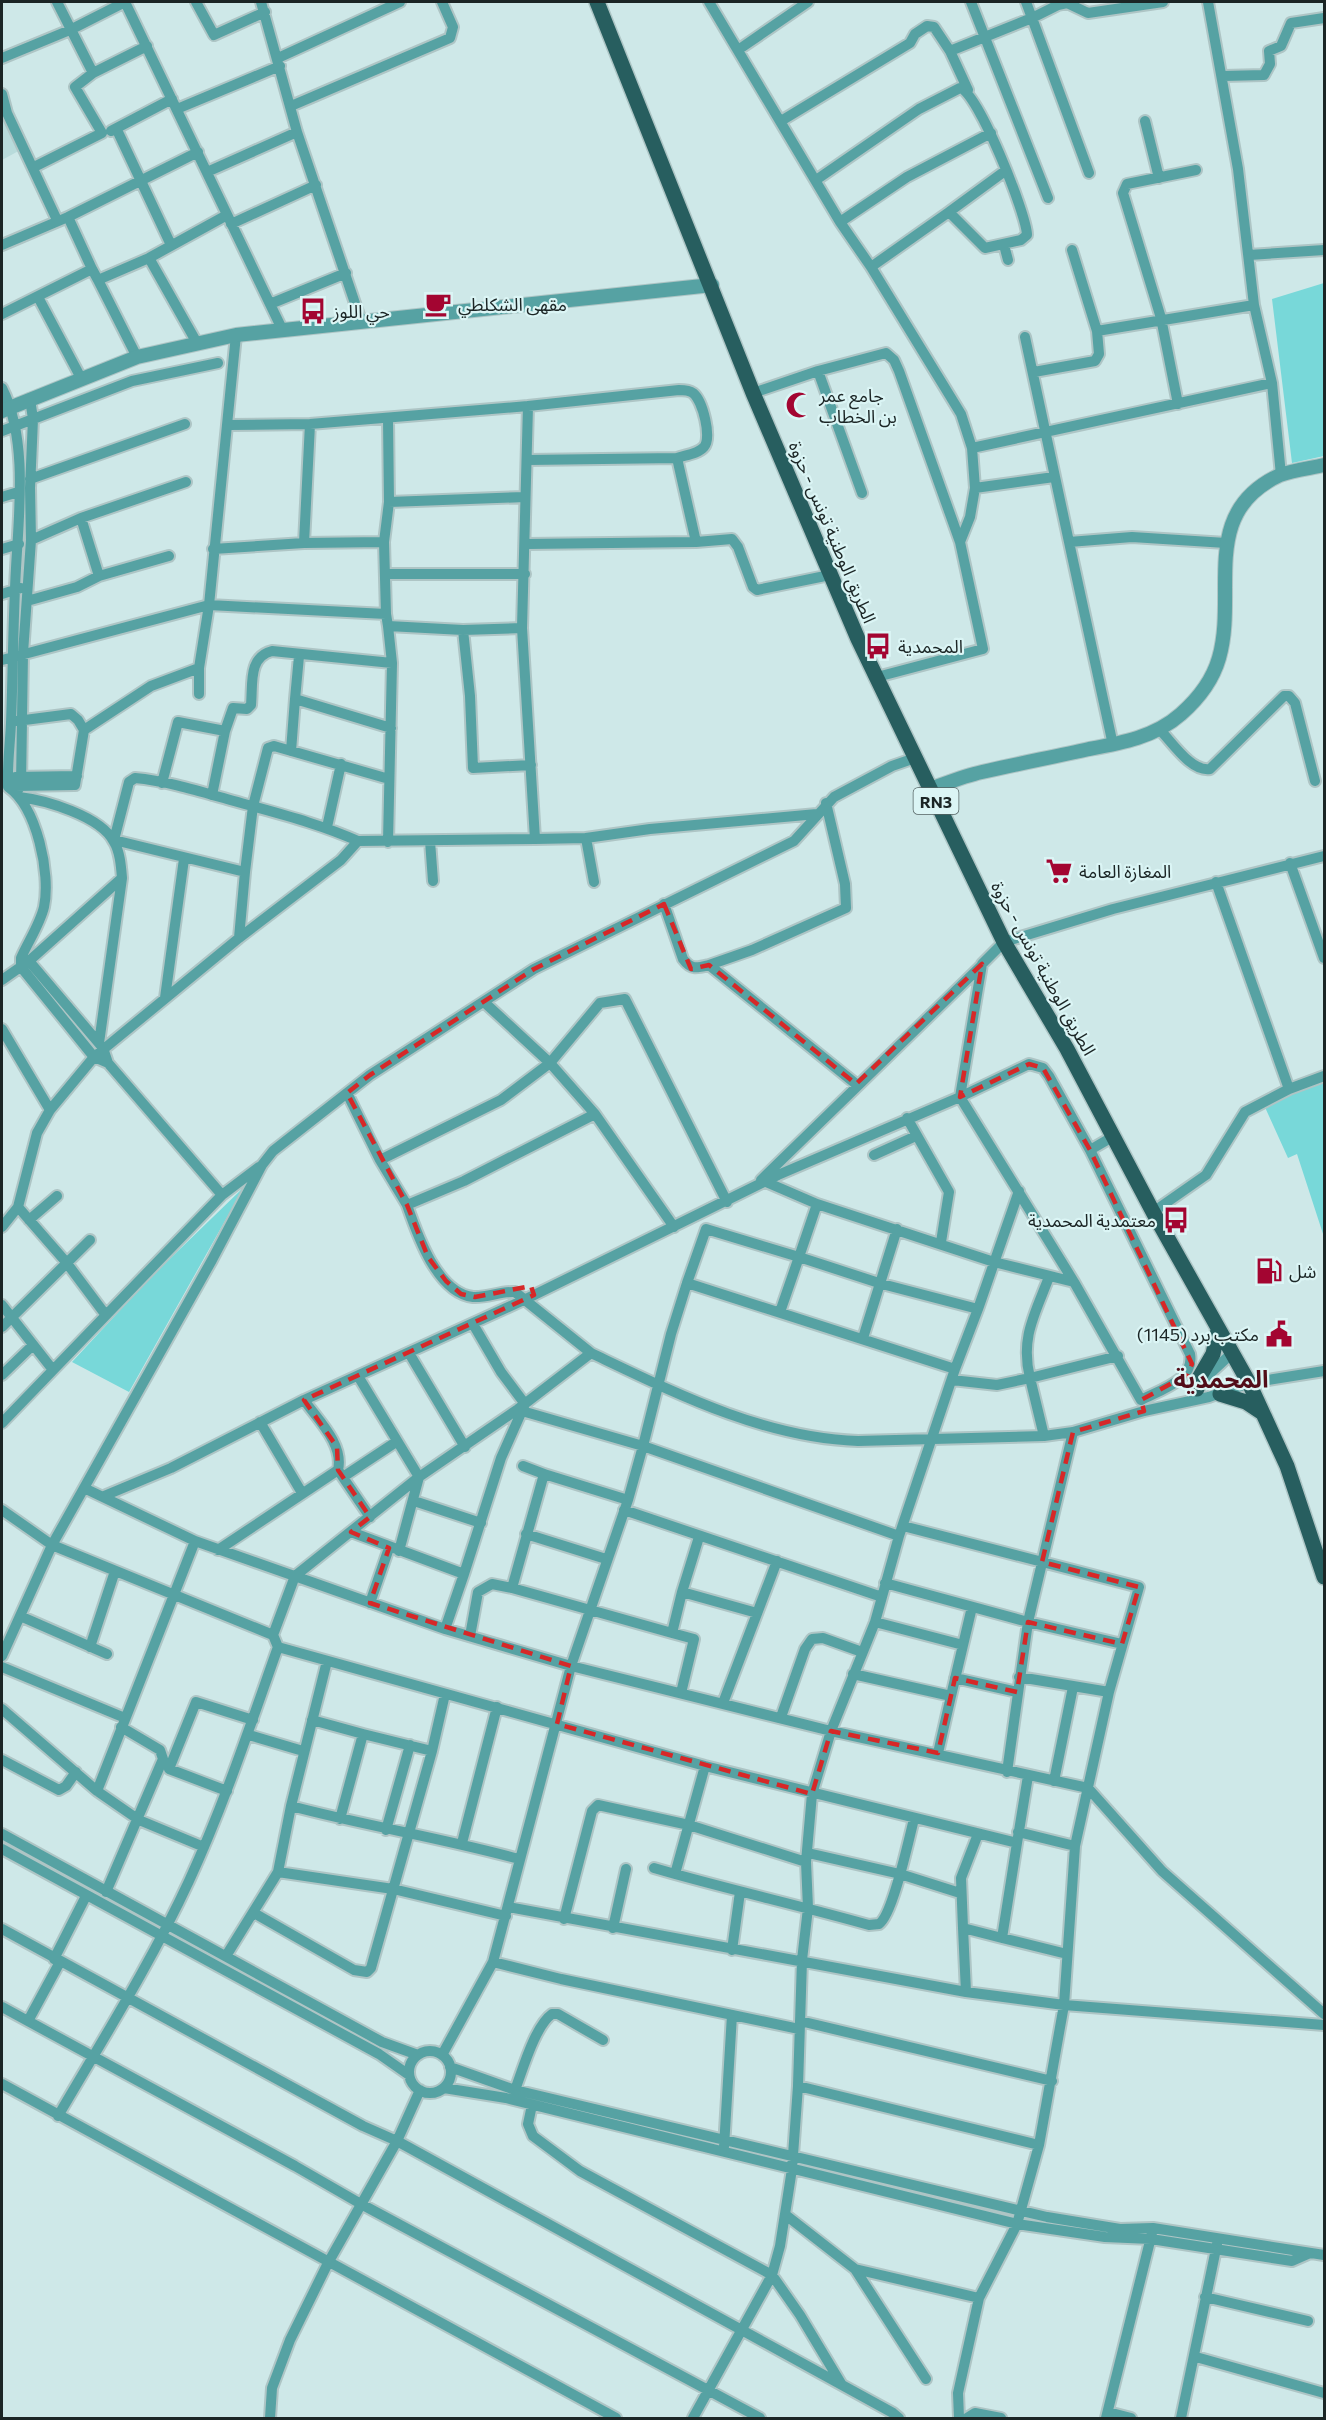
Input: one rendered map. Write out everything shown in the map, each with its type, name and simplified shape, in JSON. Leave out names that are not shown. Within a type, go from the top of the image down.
[{"type":"main road","name":"الطريق الوطنية تونس - حزوة","points":[[597,2],[712,285],[753,393],[830,575],[877,677],[1004,942],[1067,1049],[1153,1212],[1249,1383],[1319,1538],[1324,1577]]},
{"type":"main road","points":[[1195,1395],[1199,1378],[1213,1354],[1218,1330]]},
{"type":"main road","points":[[1221,1394],[1246,1402],[1262,1413]]},
{"type":"street","points":[[57,2],[93,73]]},
{"type":"street","points":[[2,58],[70,30],[125,2],[282,329]]},
{"type":"street","points":[[196,2],[214,35],[263,7],[297,132],[361,321]]},
{"type":"street","points":[[34,167],[102,133],[117,130],[279,62],[400,2]]},
{"type":"street","points":[[291,105],[450,38],[453,27],[442,2]]},
{"type":"street","points":[[709,2],[840,222],[872,267],[961,414],[972,448],[975,488],[970,517],[960,542]]},
{"type":"street","points":[[738,50],[808,2]]},
{"type":"street","points":[[971,2],[986,35],[1048,198]]},
{"type":"street","points":[[1026,2],[1089,173]]},
{"type":"street","points":[[950,51],[1058,5],[1067,3],[1088,13],[1163,2]]},
{"type":"street","points":[[1208,2],[1223,76],[1254,305],[1272,383],[1281,475]]},
{"type":"street","points":[[1223,76],[1264,75],[1270,64],[1269,51],[1281,46],[1291,23],[1324,18]]},
{"type":"street","points":[[781,121],[910,43],[915,34],[927,26],[934,27],[950,51],[991,133],[1027,235],[989,248],[981,246],[949,212]]},
{"type":"street","points":[[102,133],[75,87],[93,73],[147,46]]},
{"type":"street","points":[[816,180],[919,108],[960,88],[968,90]]},
{"type":"street","points":[[2,94],[7,113],[34,167],[98,280],[137,357]]},
{"type":"street","points":[[1145,121],[1159,178]]},
{"type":"street","points":[[117,130],[171,245]]},
{"type":"street","points":[[207,172],[297,132]]},
{"type":"street","points":[[840,222],[906,177],[991,133]]},
{"type":"street","points":[[2,245],[198,152]]},
{"type":"street","points":[[1178,404],[1161,318],[1123,193],[1127,184],[1196,170]]},
{"type":"street","points":[[872,267],[1005,171]]},
{"type":"street","points":[[98,280],[149,258],[171,245],[316,185]]},
{"type":"street","points":[[1005,244],[1008,260]]},
{"type":"street","points":[[1034,372],[1095,361],[1099,354],[1097,331],[1072,250]]},
{"type":"street","points":[[1249,255],[1324,250]]},
{"type":"street","points":[[149,258],[197,343]]},
{"type":"street","points":[[2,314],[92,269]]},
{"type":"street","points":[[270,304],[346,273]]},
{"type":"street","points":[[7,409],[137,357],[236,335],[712,285]]},
{"type":"street","points":[[38,297],[81,378]]},
{"type":"street","points":[[1097,331],[1161,318],[1254,305]]},
{"type":"street","points":[[199,694],[199,668],[209,605],[213,549],[229,425],[236,335]]},
{"type":"street","points":[[1025,337],[1113,745]]},
{"type":"street","points":[[753,393],[874,354],[886,353],[894,360],[960,542],[983,649],[877,677]]},
{"type":"street","points":[[2,431],[132,381],[218,363]]},
{"type":"street","points":[[818,371],[862,493]]},
{"type":"street","points":[[972,448],[1272,383]]},
{"type":"street","points":[[2,388],[7,409],[15,425],[18,492],[19,544],[6,658],[11,722],[12,785],[38,836],[46,891],[44,909],[24,962]]},
{"type":"street","points":[[229,425],[310,424],[686,390],[698,399],[709,435],[701,450],[677,458],[528,460]]},
{"type":"street","points":[[12,785],[23,720],[23,653],[31,540],[30,479],[33,420],[30,399]]},
{"type":"street","points":[[528,406],[522,628],[536,838]]},
{"type":"street","points":[[388,418],[389,501],[384,542],[387,574],[386,614],[392,663],[388,842]]},
{"type":"street","points":[[30,479],[185,424]]},
{"type":"street","points":[[304,543],[310,424]]},
{"type":"street","points":[[677,458],[696,542]]},
{"type":"street","points":[[930,789],[980,772],[1113,745],[1160,730],[1182,713],[1203,691],[1219,658],[1226,543],[1233,519],[1251,495],[1281,475],[1324,465]]},
{"type":"street","points":[[975,488],[1054,477]]},
{"type":"street","points":[[31,540],[81,518],[186,482]]},
{"type":"street","points":[[2,497],[18,492]]},
{"type":"street","points":[[389,501],[525,497]]},
{"type":"street","points":[[81,518],[99,576]]},
{"type":"street","points":[[1069,542],[1132,537],[1226,543]]},
{"type":"street","points":[[526,544],[696,542],[732,539],[738,547],[753,587],[757,590],[830,575]]},
{"type":"street","points":[[213,549],[304,543],[384,542]]},
{"type":"street","points":[[2,549],[19,544]]},
{"type":"street","points":[[27,601],[77,587],[99,576],[169,556]]},
{"type":"street","points":[[387,574],[525,574]]},
{"type":"street","points":[[2,594],[27,586]]},
{"type":"street","points":[[6,658],[209,605],[386,614]]},
{"type":"street","points":[[388,626],[463,630],[522,628]]},
{"type":"street","points":[[463,630],[470,696],[473,768],[531,765]]},
{"type":"street","points":[[212,795],[231,710],[247,709],[251,705],[255,665],[258,657],[273,651],[299,656],[392,663]]},
{"type":"street","points":[[291,751],[299,656]]},
{"type":"street","points":[[84,730],[151,686],[199,668]]},
{"type":"street","points":[[1160,730],[1194,765],[1202,770],[1210,769],[1284,696],[1289,696],[1295,703],[1315,782]]},
{"type":"street","points":[[295,699],[391,728]]},
{"type":"street","points":[[11,722],[71,714],[84,730],[77,776],[73,786],[12,785]]},
{"type":"street","points":[[162,783],[178,722],[225,731]]},
{"type":"street","points":[[239,938],[253,806],[268,748],[274,746],[389,779]]},
{"type":"street","points":[[2,1423],[222,1195],[262,1165],[290,1136],[370,1075],[534,969],[794,840],[826,803],[892,766],[915,758]]},
{"type":"street","points":[[327,827],[341,764]]},
{"type":"street","points":[[101,1046],[122,878],[114,840],[132,779],[162,783],[253,806],[327,827],[358,841],[586,838],[650,829],[817,814]]},
{"type":"street","points":[[12,785],[86,819],[114,840],[184,859],[245,872]]},
{"type":"street","points":[[664,903],[683,959],[688,966],[694,968],[710,965],[752,950],[846,909],[845,884],[826,803]]},
{"type":"street","points":[[586,838],[594,882]]},
{"type":"street","points":[[2,1227],[18,1207],[29,1153],[50,1110],[101,1046],[341,860],[358,841]]},
{"type":"street","points":[[430,841],[433,881]]},
{"type":"street","points":[[753,1189],[856,1084],[1004,942],[1216,882],[1324,856]]},
{"type":"street","points":[[165,998],[184,859]]},
{"type":"street","points":[[1290,863],[1324,958]]},
{"type":"street","points":[[2,980],[122,878]]},
{"type":"street","points":[[1216,882],[1289,1089]]},
{"type":"street","points":[[24,962],[101,1046],[108,1063],[222,1195]]},
{"type":"street","points":[[24,962],[94,1057],[108,1063]]},
{"type":"street","points":[[982,964],[960,1097],[1118,1356],[1143,1406]]},
{"type":"street","points":[[710,965],[856,1084]]},
{"type":"street","points":[[380,1160],[501,1100],[550,1063],[600,1003],[625,999],[727,1202]]},
{"type":"street","points":[[484,1002],[550,1063],[595,1114],[674,1227]]},
{"type":"street","points":[[2,1029],[50,1110]]},
{"type":"street","points":[[104,1496],[171,1468],[304,1400],[526,1299],[766,1182],[907,1118],[960,1097],[1029,1064],[1043,1068],[1090,1150],[1192,1364],[1187,1375],[1143,1406]]},
{"type":"street","points":[[1153,1212],[1206,1175],[1245,1112],[1289,1089],[1324,1076]]},
{"type":"street","points":[[347,1093],[380,1160],[407,1205],[428,1257],[446,1281],[461,1294],[475,1297],[515,1292],[526,1299],[569,1338],[591,1353],[659,1385],[742,1418],[832,1440],[884,1441],[1044,1436],[1073,1432],[1143,1406],[1195,1395],[1221,1394],[1249,1383],[1324,1371]]},
{"type":"street","points":[[407,1205],[464,1181],[595,1114]]},
{"type":"street","points":[[907,1118],[949,1192],[941,1242]]},
{"type":"street","points":[[874,1155],[916,1136]]},
{"type":"street","points":[[1090,1150],[1114,1136]]},
{"type":"street","points":[[2,1656],[52,1545],[212,1260],[262,1165]]},
{"type":"street","points":[[766,1182],[818,1204],[941,1242],[994,1262],[1074,1282]]},
{"type":"street","points":[[693,2418],[772,2275],[786,2216],[798,2086],[802,1960],[808,1908],[807,1857],[812,1794],[831,1731],[875,1622],[931,1438],[1019,1191]]},
{"type":"street","points":[[29,1220],[57,1196]]},
{"type":"street","points":[[780,1312],[818,1204]]},
{"type":"street","points":[[18,1207],[66,1262],[105,1314]]},
{"type":"street","points":[[442,2055],[493,1962],[571,1666],[626,1505],[671,1334],[706,1229],[709,1210]]},
{"type":"street","points":[[706,1229],[882,1284],[978,1309]]},
{"type":"street","points":[[863,1338],[882,1284],[897,1229]]},
{"type":"street","points":[[2,1327],[90,1240]]},
{"type":"street","points":[[1044,1436],[1026,1360],[1026,1337],[1049,1277]]},
{"type":"street","points":[[687,1283],[863,1338],[954,1374],[997,1385],[1118,1356]]},
{"type":"street","points":[[2,1305],[53,1370]]},
{"type":"street","points":[[473,1324],[523,1408],[901,1531],[1042,1562],[1139,1587],[1109,1692],[1075,1846],[1064,2005],[1039,2145],[1017,2224],[979,2298],[958,2393],[959,2418]]},
{"type":"street","points":[[2,1376],[33,1345]]},
{"type":"street","points":[[409,1353],[465,1448]]},
{"type":"street","points":[[58,2116],[128,2000],[168,1926],[204,1847],[249,1735],[278,1647],[273,1635],[294,1576],[419,1478],[523,1408],[591,1353]]},
{"type":"street","points":[[1195,1395],[1213,1370],[1231,1354]]},
{"type":"street","points":[[358,1376],[419,1478],[414,1501],[369,1603]]},
{"type":"street","points":[[304,1400],[337,1447],[341,1473],[370,1516]]},
{"type":"street","points":[[445,1629],[501,1458],[523,1408]]},
{"type":"street","points":[[260,1422],[302,1492]]},
{"type":"street","points":[[1007,1772],[1028,1622],[1073,1432]]},
{"type":"street","points":[[218,1550],[302,1492],[396,1442]]},
{"type":"street","points":[[523,1466],[626,1505],[699,1537],[777,1560],[882,1597]]},
{"type":"street","points":[[512,1588],[544,1474]]},
{"type":"street","points":[[84,1488],[218,1550],[445,1629],[571,1666],[831,1731],[938,1753],[1007,1772],[1088,1788],[1162,1871],[1324,2014]]},
{"type":"street","points":[[414,1501],[481,1522]]},
{"type":"street","points":[[2,1510],[52,1545],[273,1635]]},
{"type":"street","points":[[351,1532],[394,1550],[464,1574]]},
{"type":"street","points":[[526,1534],[606,1559]]},
{"type":"street","points":[[672,1633],[699,1537]]},
{"type":"street","points":[[97,1791],[195,1541]]},
{"type":"street","points":[[723,1703],[777,1560]]},
{"type":"street","points":[[90,1647],[115,1571]]},
{"type":"street","points":[[885,1583],[1028,1622],[1122,1644]]},
{"type":"street","points":[[470,1636],[478,1592],[492,1584],[512,1588],[694,1639],[681,1693]]},
{"type":"street","points":[[682,1592],[757,1614]]},
{"type":"street","points":[[938,1753],[972,1607]]},
{"type":"street","points":[[20,1616],[107,1654]]},
{"type":"street","points":[[875,1622],[963,1645]]},
{"type":"street","points":[[781,1717],[805,1649],[812,1639],[824,1638],[862,1652]]},
{"type":"street","points":[[278,1647],[812,1794],[978,1834],[1075,1846]]},
{"type":"street","points":[[226,1956],[278,1872],[303,1750],[327,1662]]},
{"type":"street","points":[[2,1667],[123,1722],[160,1750],[165,1768]]},
{"type":"street","points":[[853,1674],[951,1696]]},
{"type":"street","points":[[1019,1677],[1109,1692]]},
{"type":"street","points":[[955,1678],[1017,1692]]},
{"type":"street","points":[[1054,1781],[1073,1687]]},
{"type":"street","points":[[254,1913],[354,1970],[367,1972],[375,1960],[408,1832],[432,1751],[445,1694]]},
{"type":"street","points":[[106,1892],[195,1702],[253,1720]]},
{"type":"street","points":[[462,1843],[497,1707]]},
{"type":"street","points":[[2,1709],[97,1791],[139,1820],[204,1847]]},
{"type":"street","points":[[312,1720],[432,1751]]},
{"type":"street","points":[[340,1819],[363,1734]]},
{"type":"street","points":[[249,1735],[303,1750]]},
{"type":"street","points":[[386,1830],[410,1746]]},
{"type":"street","points":[[2,1760],[59,1790],[66,1786],[76,1772]]},
{"type":"street","points":[[675,1874],[705,1766]]},
{"type":"street","points":[[165,1768],[227,1791]]},
{"type":"street","points":[[1002,1938],[1028,1776]]},
{"type":"street","points":[[564,1919],[595,1807],[603,1805],[689,1825],[807,1857],[900,1874],[960,1893]]},
{"type":"street","points":[[291,1806],[386,1830],[462,1843],[519,1859]]},
{"type":"street","points":[[654,1868],[869,1925],[879,1924],[886,1916],[900,1874],[914,1819]]},
{"type":"street","points":[[2,1834],[382,2042],[418,2055]]},
{"type":"street","points":[[966,1992],[961,1878],[978,1834]]},
{"type":"street","points":[[2,1849],[161,1938],[379,2054],[409,2075],[420,2090],[432,2093],[444,2088],[532,2105],[1017,2224],[1105,2237],[1152,2233]]},
{"type":"street","points":[[613,1928],[626,1869]]},
{"type":"street","points":[[278,1872],[393,1889],[507,1912],[564,1919],[732,1950],[802,1960],[966,1992],[1064,2005],[1324,2025]]},
{"type":"street","points":[[732,1950],[740,1892]]},
{"type":"street","points":[[28,2021],[86,1896]]},
{"type":"street","points":[[963,1928],[1067,1954]]},
{"type":"street","points":[[2,1929],[128,2000],[363,2126],[397,2141],[899,2418]]},
{"type":"street","points":[[493,1962],[732,2015],[799,2025],[1052,2081]]},
{"type":"street","points":[[2,2007],[361,2204],[760,2418]]},
{"type":"street","points":[[515,2090],[538,2033],[546,2018],[552,2014],[558,2014],[603,2040]]},
{"type":"street","points":[[722,2152],[725,2140],[732,2015]]},
{"type":"street","points":[[409,2075],[413,2060],[418,2055],[430,2051],[442,2055],[450,2067],[451,2075],[444,2088]]},
{"type":"street","points":[[450,2067],[515,2090],[1090,2226],[1131,2229],[1217,2243],[1292,2261],[1308,2254],[1324,2255]]},
{"type":"street","points":[[2,2084],[616,2418]]},
{"type":"street","points":[[798,2086],[1039,2145]]},
{"type":"street","points":[[270,2418],[272,2388],[290,2340],[328,2263],[397,2141],[420,2090]]},
{"type":"street","points":[[532,2105],[528,2124],[533,2136],[580,2171],[772,2275],[805,2323],[843,2386]]},
{"type":"street","points":[[988,2216],[992,2203]]},
{"type":"street","points":[[786,2216],[855,2269],[926,2379]]},
{"type":"street","points":[[1131,2418],[1107,2415],[1152,2233]]},
{"type":"street","points":[[1181,2418],[1196,2357],[1217,2243]]},
{"type":"street","points":[[855,2269],[979,2298]]},
{"type":"street","points":[[1206,2296],[1308,2321]]},
{"type":"street","points":[[1196,2357],[1324,2393]]},
{"type":"street","points":[[967,2418],[975,2413],[1000,2418]]},
{"type":"highlighted area","points":[[664,904],[691,969],[709,965],[856,1084],[982,964],[960,1097],[1029,1064],[1043,1068],[1090,1150],[1192,1364],[1187,1375],[1141,1400],[1144,1411],[1073,1432],[1042,1562],[1139,1587],[1122,1644],[1028,1622],[1017,1692],[955,1678],[938,1753],[831,1731],[812,1794],[557,1724],[571,1666],[370,1603],[389,1548],[351,1532],[370,1517],[338,1470],[337,1447],[304,1400],[534,1295],[531,1286],[475,1297],[461,1294],[446,1281],[428,1257],[407,1205],[347,1093],[370,1075],[534,969]]},
{"type":"shaded area","points":[[2,90],[24,148],[2,160]]},
{"type":"shaded area","points":[[1324,283],[1324,456],[1292,463],[1272,299]]},
{"type":"shaded area","points":[[1324,1080],[1324,1237],[1297,1154],[1288,1158],[1264,1105]]},
{"type":"shaded area","points":[[244,1187],[129,1392],[72,1362],[150,1278]]},
{"type":"place","name":"مقهى الشكلطي","points":[[438,304]]},
{"type":"place","name":"حي اللوز","points":[[313,311]]},
{"type":"place","name":"جامع عمر بن الخطاب","points":[[799,405]]},
{"type":"place","name":"المحمدية","points":[[878,646]]},
{"type":"place","name":"المغازة العامة","points":[[1059,871]]},
{"type":"place","name":"معتمدية المحمدية","points":[[1176,1220]]},
{"type":"place","name":"شل","points":[[1269,1271]]},
{"type":"place","name":"مكتب برد (1145)","points":[[1279,1334]]},
{"type":"district","name":"المحمدية","points":[[1221,1378]]}]
